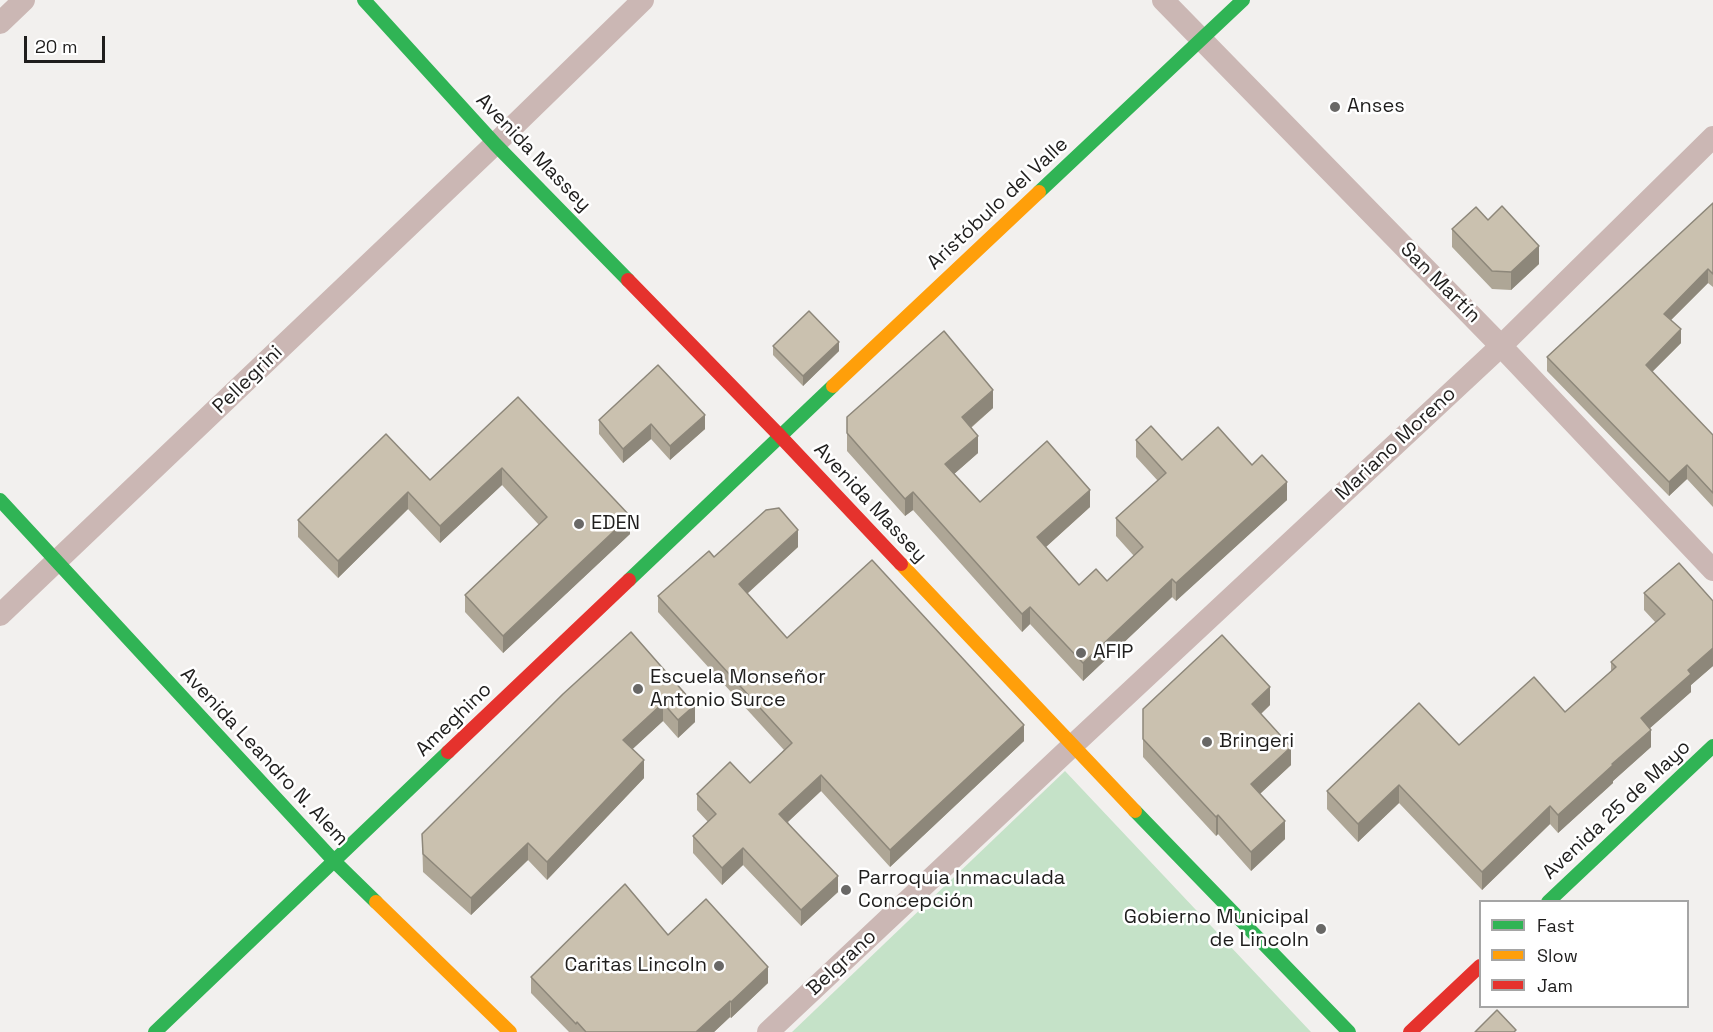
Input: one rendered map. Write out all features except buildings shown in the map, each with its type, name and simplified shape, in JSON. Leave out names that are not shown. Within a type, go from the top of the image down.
[{"type":"main road","name":"Avenida Massey","points":[[364,0],[495,144],[780,436],[1072,746],[1349,1032]]},
{"type":"main road","name":"Aristóbulo del Valle","points":[[780,436],[1243,0]]},
{"type":"main road","name":"Ameghino","points":[[154,1032],[780,436]]},
{"type":"main road","name":"Avenida Leandro N. Alem","points":[[0,500],[335,862],[510,1032]]},
{"type":"main road","name":"Avenida 25 de Mayo","points":[[1550,900],[1713,746]]},
{"type":"main road","points":[[1410,1032],[1479,967]]},
{"type":"street","points":[[0,23],[24,0]]},
{"type":"street","name":"Pellegrini","points":[[0,615],[643,0]]},
{"type":"street","name":"San Martín","points":[[1163,0],[1502,346],[1713,570]]},
{"type":"street","name":"Mariano Moreno","points":[[1072,746],[1502,346],[1713,137]]},
{"type":"street","name":"Belgrano","points":[[768,1032],[1072,746]]},
{"type":"green space","points":[[1065,771],[1311,1032],[792,1032]]},
{"type":"traffic: fast","points":[[364,0],[495,144],[628,280]]},
{"type":"traffic: fast","points":[[1039,192],[1243,0]]},
{"type":"traffic: fast","points":[[629,580],[833,386]]},
{"type":"traffic: fast","points":[[0,500],[335,862],[376,902]]},
{"type":"traffic: fast","points":[[1550,900],[1713,746]]},
{"type":"traffic: fast","points":[[155,1032],[448,752]]},
{"type":"traffic: fast","points":[[1135,811],[1349,1032]]},
{"type":"traffic: slow","points":[[833,386],[1039,192]]},
{"type":"traffic: slow","points":[[901,564],[1135,811]]},
{"type":"traffic: slow","points":[[376,902],[510,1032]]},
{"type":"traffic: jam","points":[[628,280],[901,564]]},
{"type":"traffic: jam","points":[[448,752],[629,580]]},
{"type":"traffic: jam","points":[[1410,1032],[1479,967]]},
{"type":"place","name":"Anses","points":[[1335,107]]},
{"type":"place","name":"EDEN","points":[[579,524]]},
{"type":"place","name":"AFIP","points":[[1081,653]]},
{"type":"place","name":"Escuela Monseñor Antonio Surce","points":[[638,689]]},
{"type":"place","name":"Bringeri","points":[[1207,742]]},
{"type":"place","name":"Parroquia Inmaculada Concepción","points":[[846,890]]},
{"type":"place","name":"Gobierno Municipal de Lincoln","points":[[1321,929]]},
{"type":"place","name":"Caritas Lincoln","points":[[719,966]]}]
